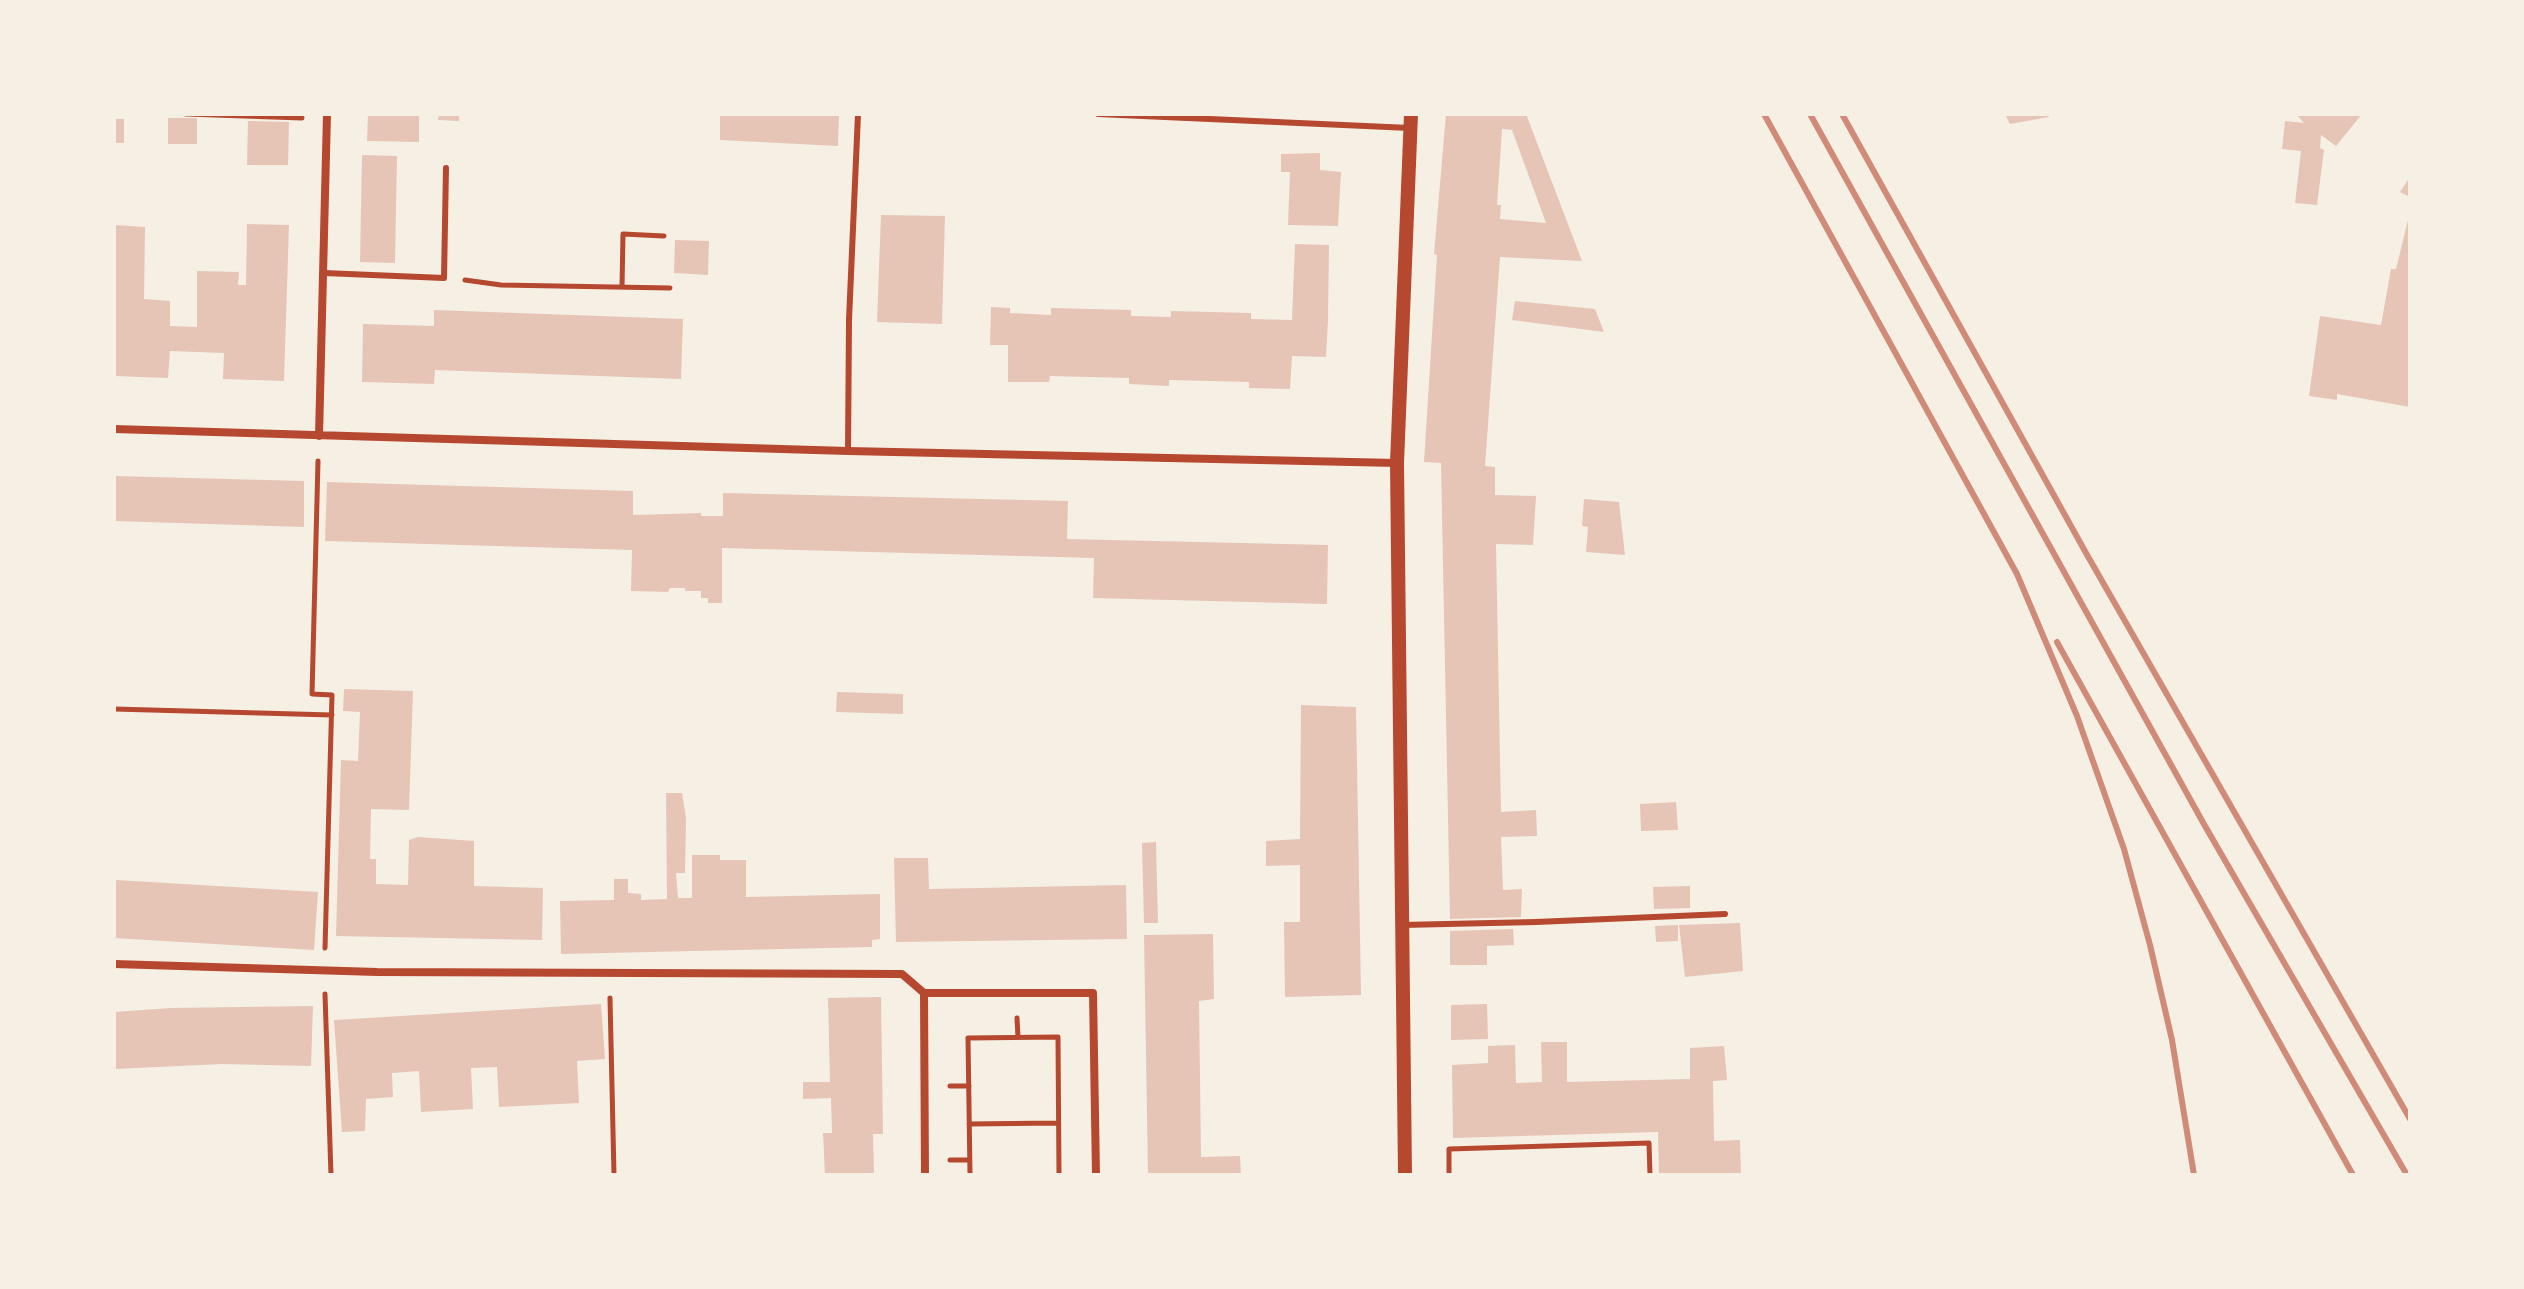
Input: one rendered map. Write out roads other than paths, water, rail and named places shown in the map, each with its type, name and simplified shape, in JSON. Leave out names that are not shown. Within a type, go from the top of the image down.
[{"type":"street","points":[[319,436],[327,117]]},
{"type":"street","points":[[1405,1175],[1397,463],[1411,121]]},
{"type":"street","points":[[114,429],[848,451],[1397,463]]},
{"type":"street","points":[[114,964],[324,971],[902,974],[924,993],[1093,993],[1096,1175]]},
{"type":"street","points":[[924,993],[925,1175]]},
{"type":"lane","points":[[848,451],[849,320],[858,114]]},
{"type":"lane","points":[[1098,114],[1411,121]]},
{"type":"lane","points":[[324,273],[444,278],[446,168]]},
{"type":"lane","points":[[1402,925],[1725,914]]},
{"type":"railway","points":[[1764,114],[2017,574],[2077,716],[2124,849],[2150,945],[2172,1040],[2194,1175]]},
{"type":"railway","points":[[1810,114],[2205,826],[2407,1175]]},
{"type":"railway","points":[[1842,114],[2086,553],[2410,1119]]},
{"type":"railway","points":[[2057,642],[2353,1175]]}]
